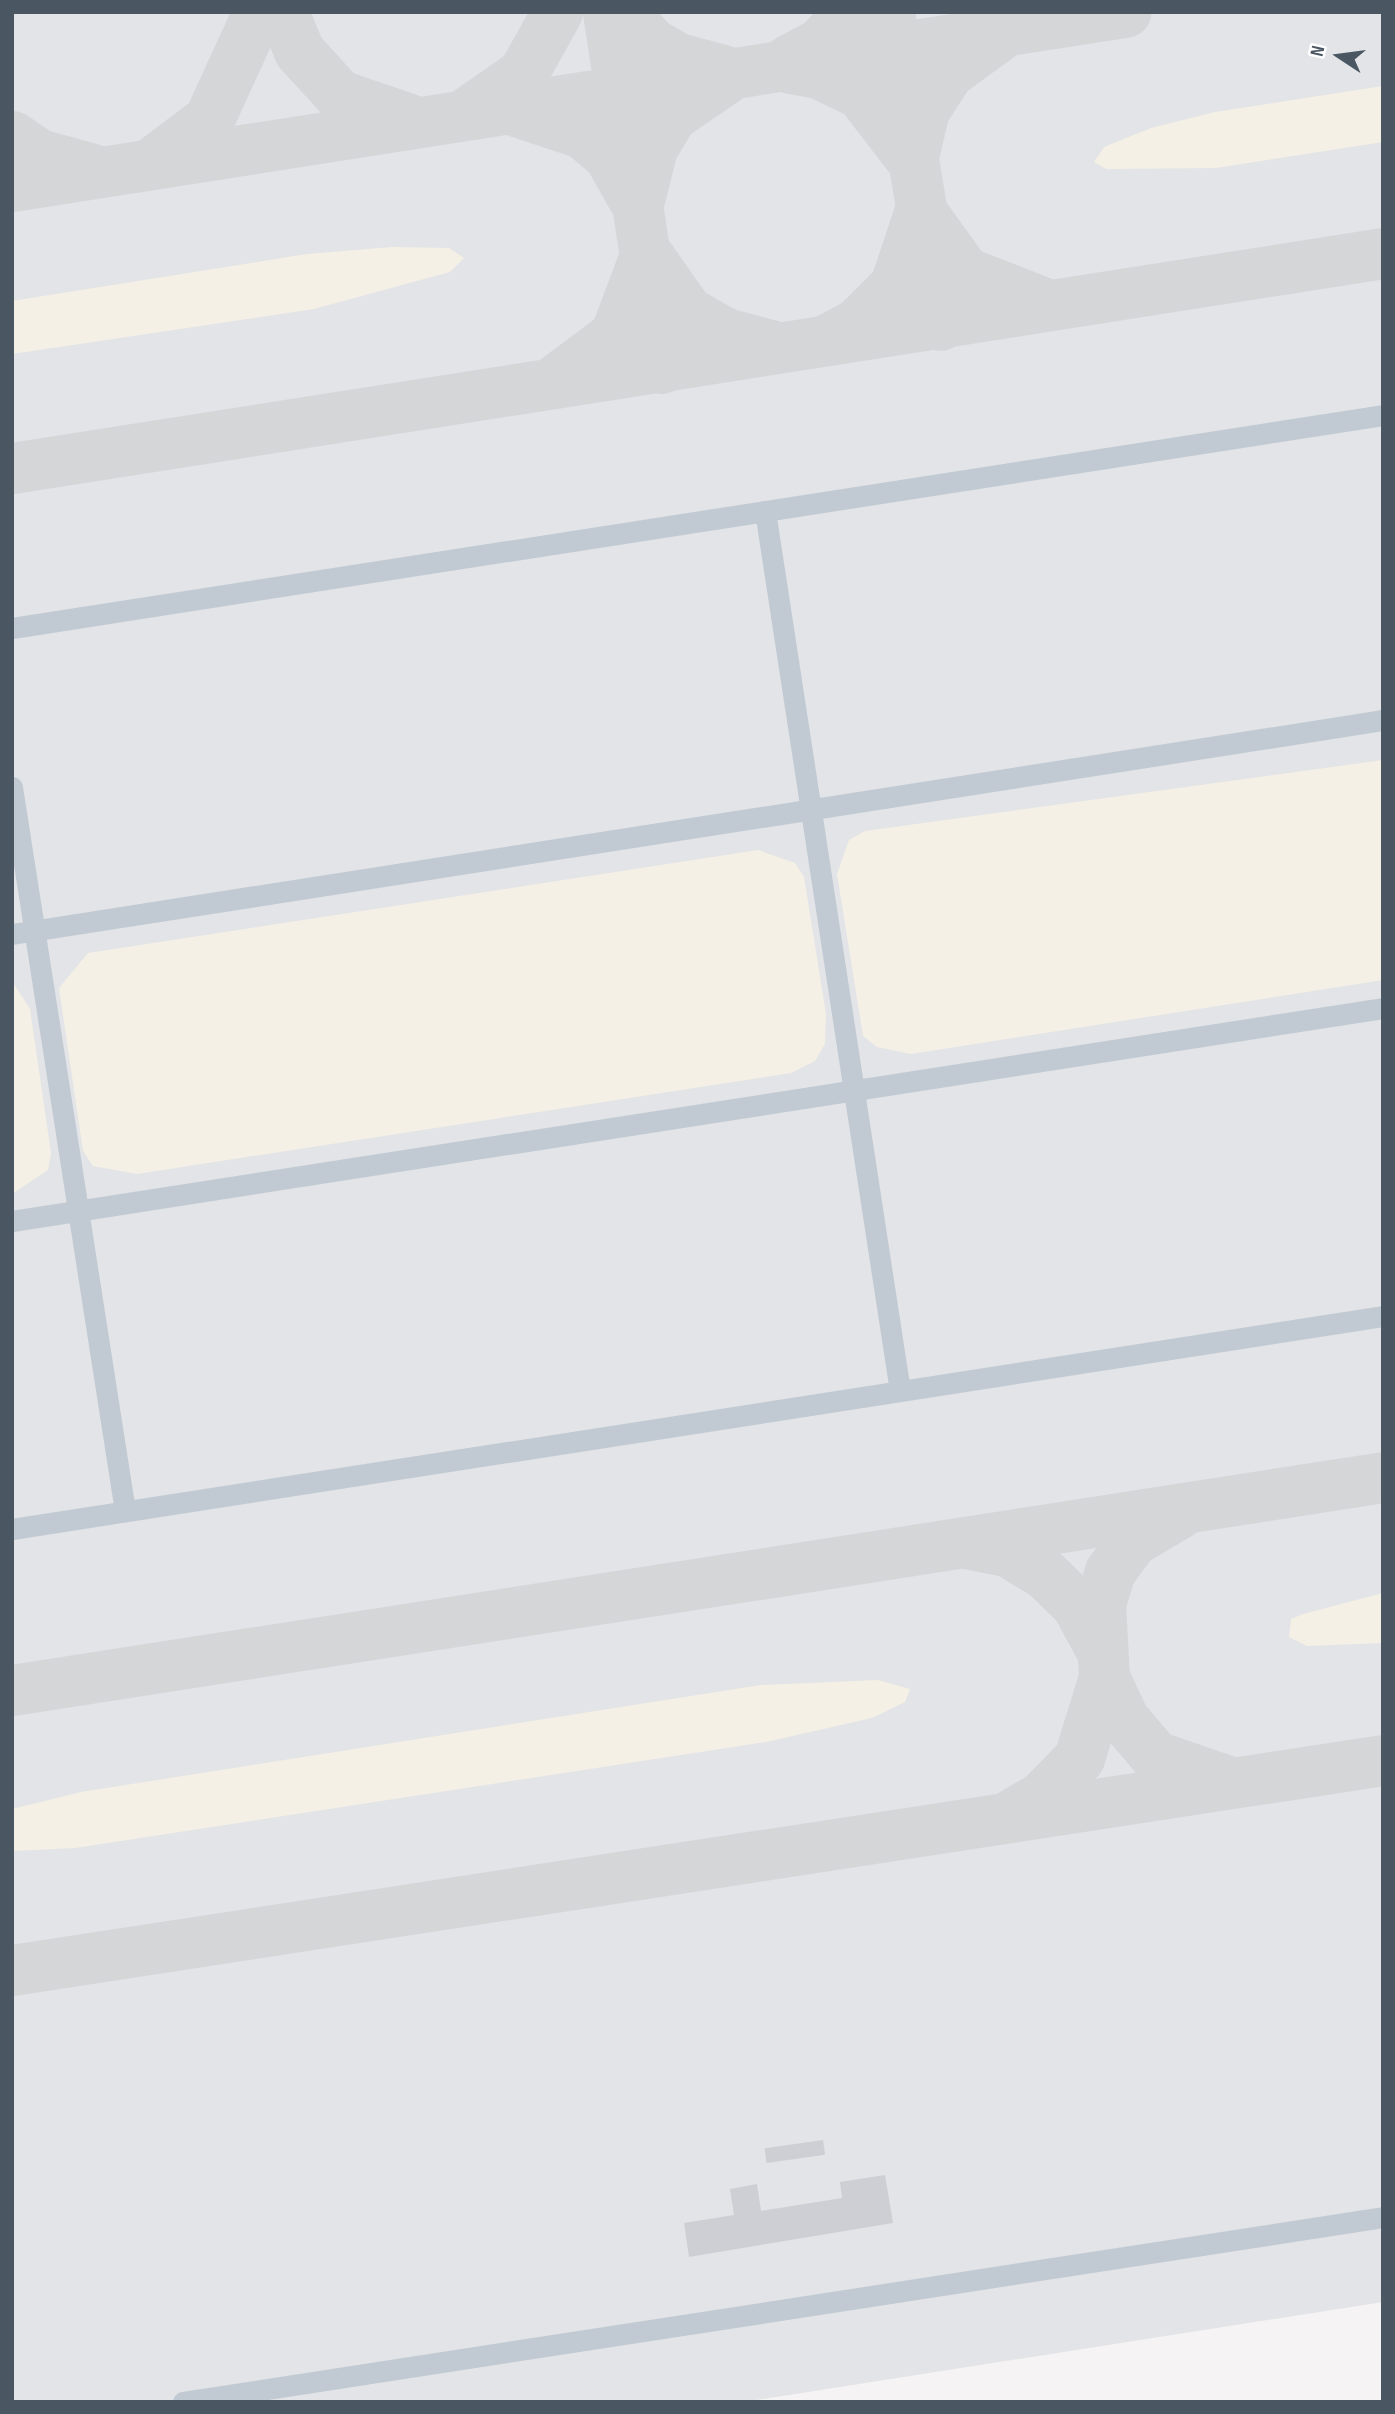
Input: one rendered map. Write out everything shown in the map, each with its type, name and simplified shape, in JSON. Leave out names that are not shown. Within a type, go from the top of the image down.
[{"type":"lane","points":[[12,628],[1383,415]]},
{"type":"lane","points":[[765,510],[900,1391]]},
{"type":"lane","points":[[12,934],[1383,720]]},
{"type":"lane","points":[[12,787],[125,1511]]},
{"type":"lane","points":[[12,1221],[1383,1008]]},
{"type":"lane","points":[[12,1529],[1383,1316]]},
{"type":"lane","points":[[183,2402],[1383,2217]]},
{"type":"shaded area","points":[[12,12],[1383,12],[1383,2302],[744,2402],[12,2402]]},
{"type":"sand","points":[[1383,86],[1383,142],[1216,168],[1106,169],[1094,162],[1104,147],[1151,128],[1215,112]]},
{"type":"sand","points":[[392,247],[449,248],[464,258],[450,272],[314,309],[12,354],[12,301],[307,254]]},
{"type":"sand","points":[[1383,760],[1383,980],[911,1054],[877,1047],[863,1036],[837,874],[849,840],[865,831]]},
{"type":"sand","points":[[758,850],[795,863],[804,877],[826,1014],[825,1044],[815,1061],[791,1073],[137,1174],[93,1166],[83,1151],[59,988],[88,953]]},
{"type":"sand","points":[[12,981],[30,1009],[51,1153],[48,1170],[12,1194]]},
{"type":"sand","points":[[1383,1593],[1383,1643],[1307,1646],[1289,1637],[1291,1619]]},
{"type":"sand","points":[[878,1680],[910,1689],[905,1702],[872,1718],[766,1742],[75,1848],[12,1851],[12,1809],[81,1792],[761,1685]]},
{"type":"building","points":[[823,2140],[825,2155],[767,2163],[765,2148]]},
{"type":"building","points":[[885,2175],[893,2223],[689,2257],[684,2223],[734,2215],[730,2189],[757,2184],[761,2211],[842,2198],[840,2182]]},
{"type":"taxiway","points":[[152,162],[209,119],[258,12]]},
{"type":"taxiway","points":[[283,12],[299,51],[339,95],[410,119]]},
{"type":"taxiway","points":[[470,110],[523,73],[557,12]]},
{"type":"taxiway","points":[[608,12],[662,368]]},
{"type":"taxiway","points":[[623,12],[652,43],[678,58],[723,70]]},
{"type":"taxiway","points":[[788,60],[820,43],[849,12]]},
{"type":"taxiway","points":[[889,12],[940,325]]},
{"type":"taxiway","points":[[12,186],[1125,12]]},
{"type":"taxiway","points":[[914,152],[924,110],[948,73],[1000,35]]},
{"type":"taxiway","points":[[790,68],[818,73],[860,93],[907,154]]},
{"type":"taxiway","points":[[640,196],[652,148],[671,116],[725,79]]},
{"type":"taxiway","points":[[516,111],[582,133],[609,156],[632,197]]},
{"type":"taxiway","points":[[12,136],[39,154],[93,169]]},
{"type":"taxiway","points":[[829,338],[857,323],[895,285],[918,216]]},
{"type":"taxiway","points":[[926,218],[965,272],[1047,304]]},
{"type":"taxiway","points":[[12,468],[1383,253]]},
{"type":"taxiway","points":[[650,258],[687,311],[725,333],[774,346]]},
{"type":"taxiway","points":[[556,379],[615,335],[642,263]]},
{"type":"taxiway","points":[[12,1690],[1383,1477]]},
{"type":"taxiway","points":[[1179,1513],[1132,1541],[1110,1571],[1100,1603],[1104,1677],[1123,1718],[1155,1756],[1225,1780]]},
{"type":"taxiway","points":[[970,1544],[1007,1551],[1045,1574],[1076,1604],[1099,1646]]},
{"type":"taxiway","points":[[1013,1813],[1042,1796],[1079,1758],[1104,1677]]},
{"type":"taxiway","points":[[12,1970],[1383,1760]]}]
